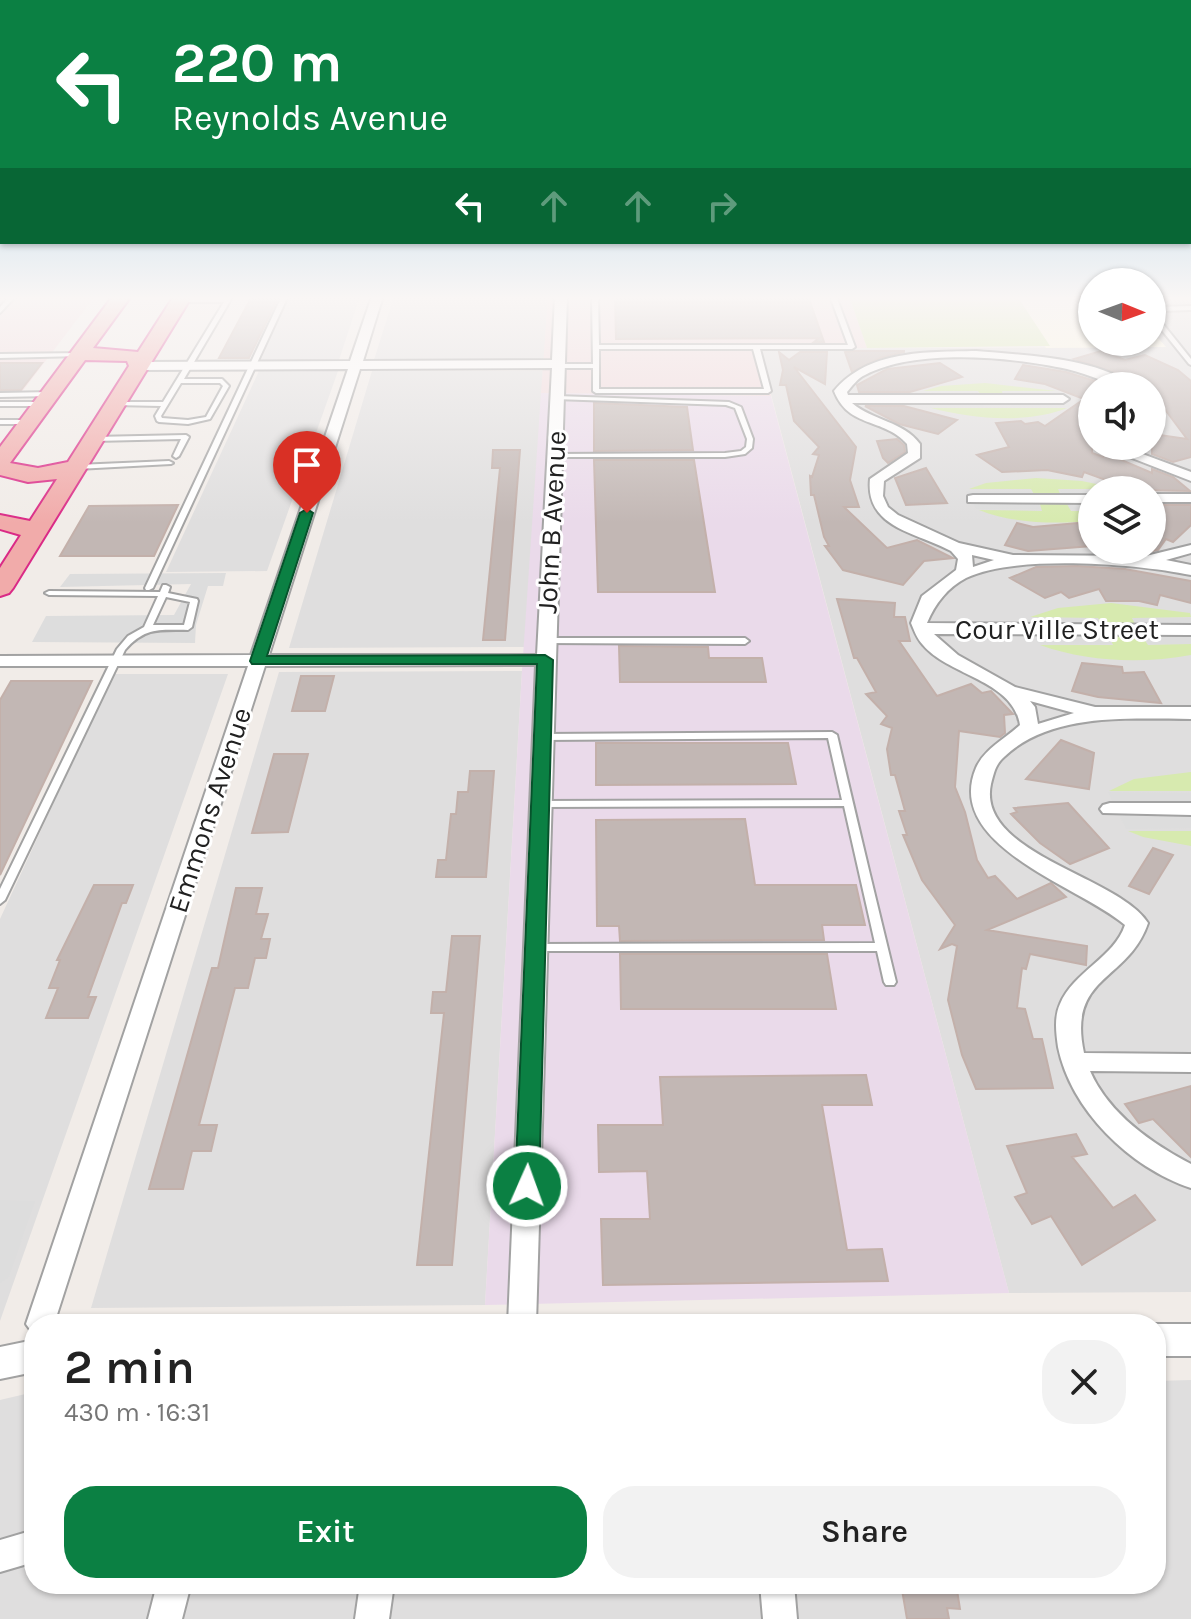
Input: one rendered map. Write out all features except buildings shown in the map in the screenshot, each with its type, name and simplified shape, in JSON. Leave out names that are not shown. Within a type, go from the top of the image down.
[{"type":"highway","points":[[67,372],[41,407],[8,440],[0,463],[18,474],[38,476],[75,467]]},
{"type":"highway","points":[[0,588],[135,372]]},
{"type":"highway","points":[[0,522],[24,527],[34,533]]},
{"type":"street","name":"Emmons Avenue","points":[[43,1314],[353,372]]},
{"type":"street","name":"John B Avenue","points":[[522,1314],[558,372]]},
{"type":"street","points":[[860,372],[841,387],[843,404],[864,419],[904,433],[913,441],[915,455],[877,479],[874,488],[878,503],[888,514],[956,547],[1013,560],[1078,560]]},
{"type":"street","points":[[841,399],[1063,399]]},
{"type":"street","points":[[1145,460],[1191,477]]},
{"type":"street","points":[[1166,498],[1191,498]]},
{"type":"street","points":[[973,499],[1078,499]]},
{"type":"street","points":[[956,547],[962,552],[967,565],[924,602],[920,613],[922,629],[938,650],[952,660],[1025,701],[1032,718],[1020,736],[994,756],[983,771],[980,791],[991,822],[1018,850],[1118,907],[1137,923],[1135,936],[1098,970],[1072,1002],[1068,1022],[1073,1062],[1079,1081],[1093,1103],[1133,1139],[1191,1177]]},
{"type":"street","points":[[1166,556],[1190,549]]},
{"type":"street","points":[[948,582],[1013,560]]},
{"type":"street","points":[[1161,564],[1191,570]]},
{"type":"street","name":"Cour Ville Street","points":[[922,629],[1191,630]]},
{"type":"street","points":[[0,661],[258,661],[546,650]]},
{"type":"street","points":[[1011,691],[1094,713],[1191,713]]},
{"type":"street","points":[[1020,736],[1094,713]]},
{"type":"street","points":[[1110,809],[1191,809]]},
{"type":"street","points":[[1073,1062],[1191,1063]]},
{"type":"street","points":[[1166,1340],[1191,1340]]},
{"type":"street","points":[[0,1363],[24,1358]]},
{"type":"street","points":[[0,1556],[24,1547]]},
{"type":"street","points":[[165,1619],[171,1594]]},
{"type":"street","points":[[372,1619],[376,1594]]},
{"type":"street","points":[[778,1594],[780,1619]]},
{"type":"lane","points":[[179,381],[222,381],[226,386],[214,411],[200,421],[159,420],[166,404],[179,381],[186,372]]},
{"type":"lane","points":[[149,588],[250,372]]},
{"type":"lane","points":[[596,372],[596,391],[768,391],[763,372]]},
{"type":"lane","points":[[0,395],[41,407]]},
{"type":"lane","points":[[554,456],[725,455],[743,453],[749,448],[750,439],[738,407],[727,403],[557,398]]},
{"type":"lane","points":[[0,404],[41,407]]},
{"type":"lane","points":[[115,404],[166,404]]},
{"type":"lane","points":[[0,422],[41,407]]},
{"type":"lane","points":[[94,439],[186,437],[176,456]]},
{"type":"lane","points":[[75,467],[169,463]]},
{"type":"lane","points":[[148,628],[164,591]]},
{"type":"lane","points":[[1,894],[126,643],[148,628],[189,626],[193,600],[164,591],[49,593]]},
{"type":"lane","points":[[546,650],[745,641]]},
{"type":"lane","points":[[543,737],[832,735],[890,982]]},
{"type":"lane","points":[[540,804],[849,803]]},
{"type":"lane","points":[[535,948],[883,947]]},
{"type":"shaded area","points":[[0,372],[38,372],[22,392],[0,392]]},
{"type":"shaded area","points":[[259,372],[338,372],[267,571],[166,572]]},
{"type":"shaded area","points":[[372,372],[543,372],[525,647],[289,648]]},
{"type":"shaded area","points":[[543,372],[765,372],[771,396],[541,393]]},
{"type":"shaded area","points":[[765,372],[1191,372],[1191,1292],[1009,1293]]},
{"type":"shaded area","points":[[978,392],[980,396],[1006,396],[1004,392],[1061,392],[1070,407],[1012,407],[1010,402],[982,403],[984,407],[930,408],[925,393]]},
{"type":"shaded area","points":[[541,393],[771,396],[1009,1293],[485,1305]]},
{"type":"shaded area","points":[[1060,490],[1078,490],[1078,509],[1071,509],[1067,504],[1039,503],[1040,509],[976,509],[966,491],[1030,491],[1033,496],[1063,495]]},
{"type":"shaded area","points":[[226,573],[223,586],[208,586],[196,625],[195,643],[32,642],[46,616],[174,615],[191,584],[60,587],[70,574]]},
{"type":"shaded area","points":[[1097,618],[1102,627],[1137,626],[1133,618],[1191,618],[1191,644],[1149,644],[1143,635],[1109,636],[1112,644],[1037,643],[1028,619]]},
{"type":"shaded area","points":[[522,671],[485,1305],[91,1308],[279,672]]},
{"type":"shaded area","points":[[113,674],[228,674],[0,1321],[0,919]]},
{"type":"shaded area","points":[[1108,792],[1191,793],[1191,828],[1126,829]]},
{"type":"shaded area","points":[[0,1200],[35,1201],[9,1277],[0,1283]]},
{"type":"shaded area","points":[[1191,1380],[1191,1619],[0,1619],[0,1400],[24,1394],[24,1594],[1166,1594],[1166,1381]]},
{"type":"green space","points":[[985,383],[1057,391],[1002,391],[1003,396],[981,395],[978,391],[923,391],[941,386]]},
{"type":"green space","points":[[931,408],[1067,408],[1035,416],[999,418]]},
{"type":"green space","points":[[1036,478],[1078,481],[1078,489],[1058,489],[1061,496],[1035,496],[1031,489],[969,489],[986,483]]},
{"type":"green space","points":[[1040,504],[1067,504],[1071,511],[1078,511],[1078,522],[1035,522],[979,510],[1042,511]]},
{"type":"green space","points":[[1111,603],[1190,613],[1191,617],[1132,618],[1136,626],[1103,626],[1098,618],[1030,617],[1058,608]]},
{"type":"green space","points":[[1109,636],[1142,636],[1148,645],[1191,644],[1191,655],[1153,660],[1115,660],[1077,655],[1040,645],[1113,645]]},
{"type":"green space","points":[[1191,772],[1191,791],[1109,791],[1134,779]]},
{"type":"green space","points":[[1128,831],[1191,831],[1191,846],[1143,837]]},
{"type":"route","points":[[307,513],[258,661],[545,660],[527,1186]]}]
